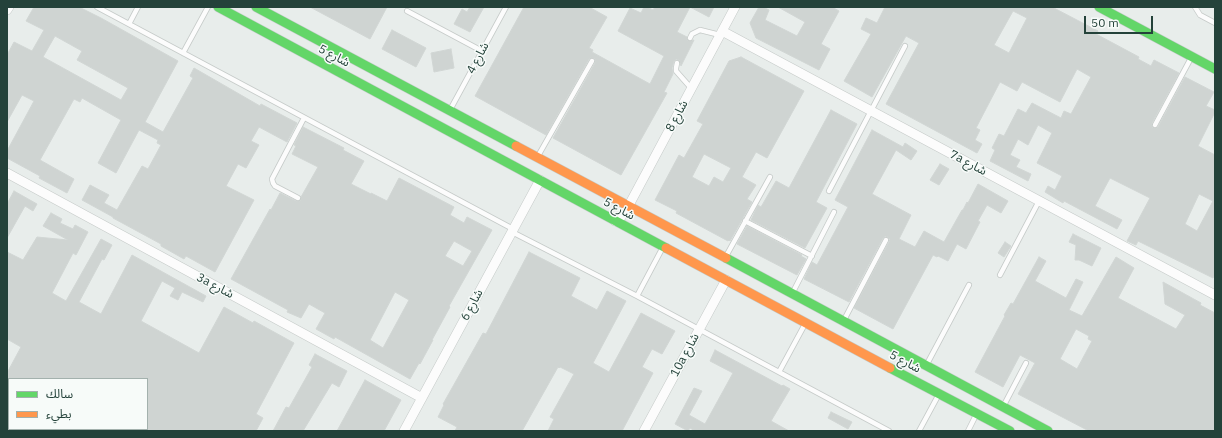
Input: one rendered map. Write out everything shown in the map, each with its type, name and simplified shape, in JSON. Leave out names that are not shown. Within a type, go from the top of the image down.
[{"type":"street","name":"شارع 5","points":[[218,7],[615,221],[1010,431]]},
{"type":"street","name":"شارع 5","points":[[256,7],[1048,431]]},
{"type":"street","name":"شارع 8","points":[[615,221],[628,207],[735,7]]},
{"type":"street","points":[[1099,7],[1214,67]]},
{"type":"street","name":"7a شارع","points":[[721,33],[871,111],[1215,295]]},
{"type":"street","name":"3a شارع","points":[[7,173],[422,398]]},
{"type":"street","name":"شارع 6","points":[[404,431],[540,180]]},
{"type":"street","name":"10a شارع","points":[[644,431],[726,280]]},
{"type":"lane","points":[[97,7],[889,431]]},
{"type":"lane","points":[[129,24],[138,7]]},
{"type":"lane","points":[[183,53],[208,7]]},
{"type":"lane","name":"شارع 4","points":[[450,110],[506,7]]},
{"type":"lane","points":[[1195,7],[1200,15],[1215,23]]},
{"type":"lane","points":[[407,11],[482,51]]},
{"type":"lane","points":[[690,38],[692,34],[700,30],[721,33]]},
{"type":"lane","points":[[829,191],[905,46]]},
{"type":"lane","points":[[1155,125],[1191,56]]},
{"type":"lane","points":[[537,157],[592,61]]},
{"type":"lane","points":[[677,64],[676,71],[692,88]]},
{"type":"lane","points":[[298,198],[275,186],[272,183],[272,179],[304,118]]},
{"type":"lane","points":[[724,258],[770,177]]},
{"type":"lane","points":[[1000,275],[1039,201]]},
{"type":"lane","points":[[792,294],[834,212]]},
{"type":"lane","points":[[745,220],[812,256]]},
{"type":"lane","points":[[843,322],[886,240]]},
{"type":"lane","points":[[637,296],[663,246]]},
{"type":"lane","points":[[926,366],[969,285]]},
{"type":"lane","points":[[779,372],[806,323]]},
{"type":"lane","points":[[1003,407],[1026,363]]},
{"type":"lane","points":[[919,431],[940,394]]},
{"type":"lane","points":[[968,431],[977,414]]},
{"type":"building","points":[[34,7],[79,7],[178,61],[145,122],[163,132],[193,78],[190,76],[194,68],[260,106],[261,104],[297,123],[287,142],[259,127],[251,141],[259,145],[246,168],[238,164],[226,186],[254,200],[215,272],[186,256],[184,259],[161,246],[161,244],[82,200],[90,185],[109,195],[104,203],[117,210],[142,166],[148,169],[161,145],[157,143],[158,140],[139,130],[116,173],[98,163],[121,120],[82,98],[80,102],[74,99],[40,160],[74,179],[67,193],[7,158],[7,151],[34,101],[22,95],[7,122],[7,55],[14,42],[32,51],[44,30],[26,21]],"holes":[[[55,36],[82,51],[77,60],[128,88],[121,100],[43,57]]]},
{"type":"building","points":[[310,7],[387,7],[370,39]]},
{"type":"building","points":[[470,7],[484,7],[470,32],[454,24],[462,9],[467,12]]},
{"type":"building","points":[[524,7],[589,7],[607,17],[589,48],[593,50],[592,52],[650,84],[664,56],[618,31],[630,8],[641,13],[644,7],[653,10],[655,7],[690,7],[677,32],[687,37],[687,40],[689,41],[694,40],[681,66],[679,60],[676,59],[674,61],[672,68],[673,74],[664,92],[667,93],[621,175],[553,138],[595,63],[595,59],[589,59],[546,135],[475,96]]},
{"type":"building","points":[[690,7],[714,7],[709,17]]},
{"type":"building","points":[[759,7],[769,10],[765,20],[797,36],[805,22],[778,7],[832,7],[839,11],[821,44],[830,49],[819,70],[756,38],[750,23]]},
{"type":"building","points":[[885,7],[1052,7],[1098,31],[1096,34],[1139,57],[1138,59],[1151,66],[1154,60],[1179,73],[1152,123],[1152,127],[1158,127],[1185,77],[1214,92],[1206,106],[1215,110],[1215,112],[1198,146],[1215,155],[1215,274],[1213,278],[1138,241],[1136,245],[1127,241],[1150,198],[1110,178],[1095,206],[1122,220],[1117,229],[1064,201],[1063,203],[1045,192],[1048,186],[1055,190],[1062,176],[1037,163],[1052,133],[1038,125],[1028,145],[1018,139],[1010,155],[1020,160],[1016,167],[1031,174],[1028,181],[990,161],[995,150],[992,148],[999,134],[1004,136],[1018,109],[1026,113],[1032,103],[1061,118],[1064,111],[1071,114],[1091,77],[1077,69],[1060,102],[1022,82],[1017,91],[1000,82],[976,128],[980,130],[975,140],[982,144],[977,153],[886,104],[919,43],[906,36],[872,97],[844,81],[871,34],[861,29],[866,18],[877,23]],"holes":[[[1013,11],[1027,18],[1009,53],[994,45]],[[1199,194],[1213,201],[1197,231],[1185,224]]]},
{"type":"building","points":[[392,30],[426,48],[416,67],[382,49]]},
{"type":"building","points":[[451,49],[454,68],[434,72],[431,53]]},
{"type":"building","points":[[741,57],[804,91],[767,158],[756,152],[742,177],[756,185],[747,199],[752,202],[730,241],[728,241],[655,200],[679,155],[684,158],[703,124],[697,121],[729,61]],"holes":[[[704,154],[731,168],[723,182],[714,177],[709,186],[692,177]]]},
{"type":"building","points":[[831,110],[857,124],[816,202],[827,208],[805,248],[751,220],[758,205],[761,207],[776,181],[789,188]]},
{"type":"building","points":[[303,127],[344,148],[343,150],[364,161],[351,184],[387,201],[399,178],[454,207],[450,215],[464,223],[467,217],[492,230],[449,306],[450,307],[420,364],[419,363],[410,379],[335,337],[334,339],[316,329],[325,313],[309,304],[301,318],[287,312],[288,310],[231,279],[280,193],[296,201],[300,201],[318,167],[292,154],[296,146],[294,145]],"holes":[[[454,241],[472,251],[463,266],[445,256]],[[395,292],[409,300],[383,348],[370,340]]]},
{"type":"building","points":[[872,130],[903,147],[905,143],[917,151],[911,160],[896,150],[872,194],[911,215],[899,239],[915,247],[924,231],[944,242],[978,184],[1008,201],[1001,213],[987,205],[978,221],[980,222],[966,249],[957,244],[948,261],[933,255],[893,329],[854,308],[889,242],[890,239],[888,237],[885,236],[883,238],[849,302],[804,279],[812,262],[817,265],[848,207],[835,200]]},
{"type":"building","points":[[940,164],[949,169],[939,185],[930,180]]},
{"type":"building","points":[[14,191],[37,204],[33,211],[25,206],[7,238],[7,204]]},
{"type":"building","points":[[51,213],[62,219],[60,223],[73,229],[75,225],[88,232],[76,255],[73,253],[52,293],[66,301],[101,239],[112,245],[104,260],[102,259],[79,302],[101,314],[132,255],[206,296],[203,302],[182,292],[178,300],[170,296],[175,288],[162,281],[141,321],[199,353],[224,307],[253,323],[254,321],[294,343],[256,414],[263,418],[256,431],[147,431],[148,378],[7,379],[7,373],[21,347],[7,339],[7,252],[23,260],[37,237],[68,240],[43,226]]},
{"type":"building","points":[[747,226],[802,255],[801,256],[806,259],[797,275],[737,244]]},
{"type":"building","points":[[1073,234],[1101,248],[1092,266],[1079,260],[1075,260],[1076,245],[1069,242]]},
{"type":"building","points":[[1005,242],[1011,246],[1004,257],[998,253]]},
{"type":"building","points":[[529,252],[580,278],[571,296],[597,310],[607,291],[626,301],[593,363],[609,372],[641,313],[675,331],[662,354],[652,349],[642,367],[653,373],[622,431],[548,431],[554,419],[550,417],[574,374],[560,367],[558,367],[522,431],[455,431],[457,427],[438,417],[444,405],[443,404],[483,333],[486,334]]},
{"type":"building","points":[[1039,257],[1046,261],[1035,281],[1066,298],[1076,279],[1083,282],[1069,310],[1082,316],[1116,257],[1134,268],[1118,298],[1176,329],[1185,315],[1165,304],[1163,282],[1201,303],[1200,305],[1215,313],[1215,431],[1089,431],[1018,394],[1035,363],[1020,355],[1003,387],[975,372],[1005,316],[1004,315],[1011,303],[1013,304]],"holes":[[[1076,329],[1089,336],[1088,339],[1092,341],[1077,369],[1060,359]]]},
{"type":"building","points":[[715,350],[790,389],[771,421],[789,431],[695,431],[690,428],[688,431],[675,424],[694,388],[702,391],[689,415],[705,424],[733,373],[710,361]]},
{"type":"building","points":[[315,354],[347,371],[339,387],[332,383],[303,431],[273,431],[286,407],[289,408],[312,367],[309,365]]},
{"type":"building","points":[[365,380],[401,400],[384,431],[337,431]]},
{"type":"building","points":[[831,412],[852,422],[848,429],[828,418]]},
{"type":"traffic: fast","points":[[218,7],[666,248]]},
{"type":"traffic: fast","points":[[256,7],[516,146]]},
{"type":"traffic: fast","points":[[1099,7],[1215,69]]},
{"type":"traffic: fast","points":[[726,258],[1048,431]]},
{"type":"traffic: fast","points":[[890,368],[1010,431]]},
{"type":"traffic: slow","points":[[516,146],[726,258]]},
{"type":"traffic: slow","points":[[666,248],[890,368]]}]
